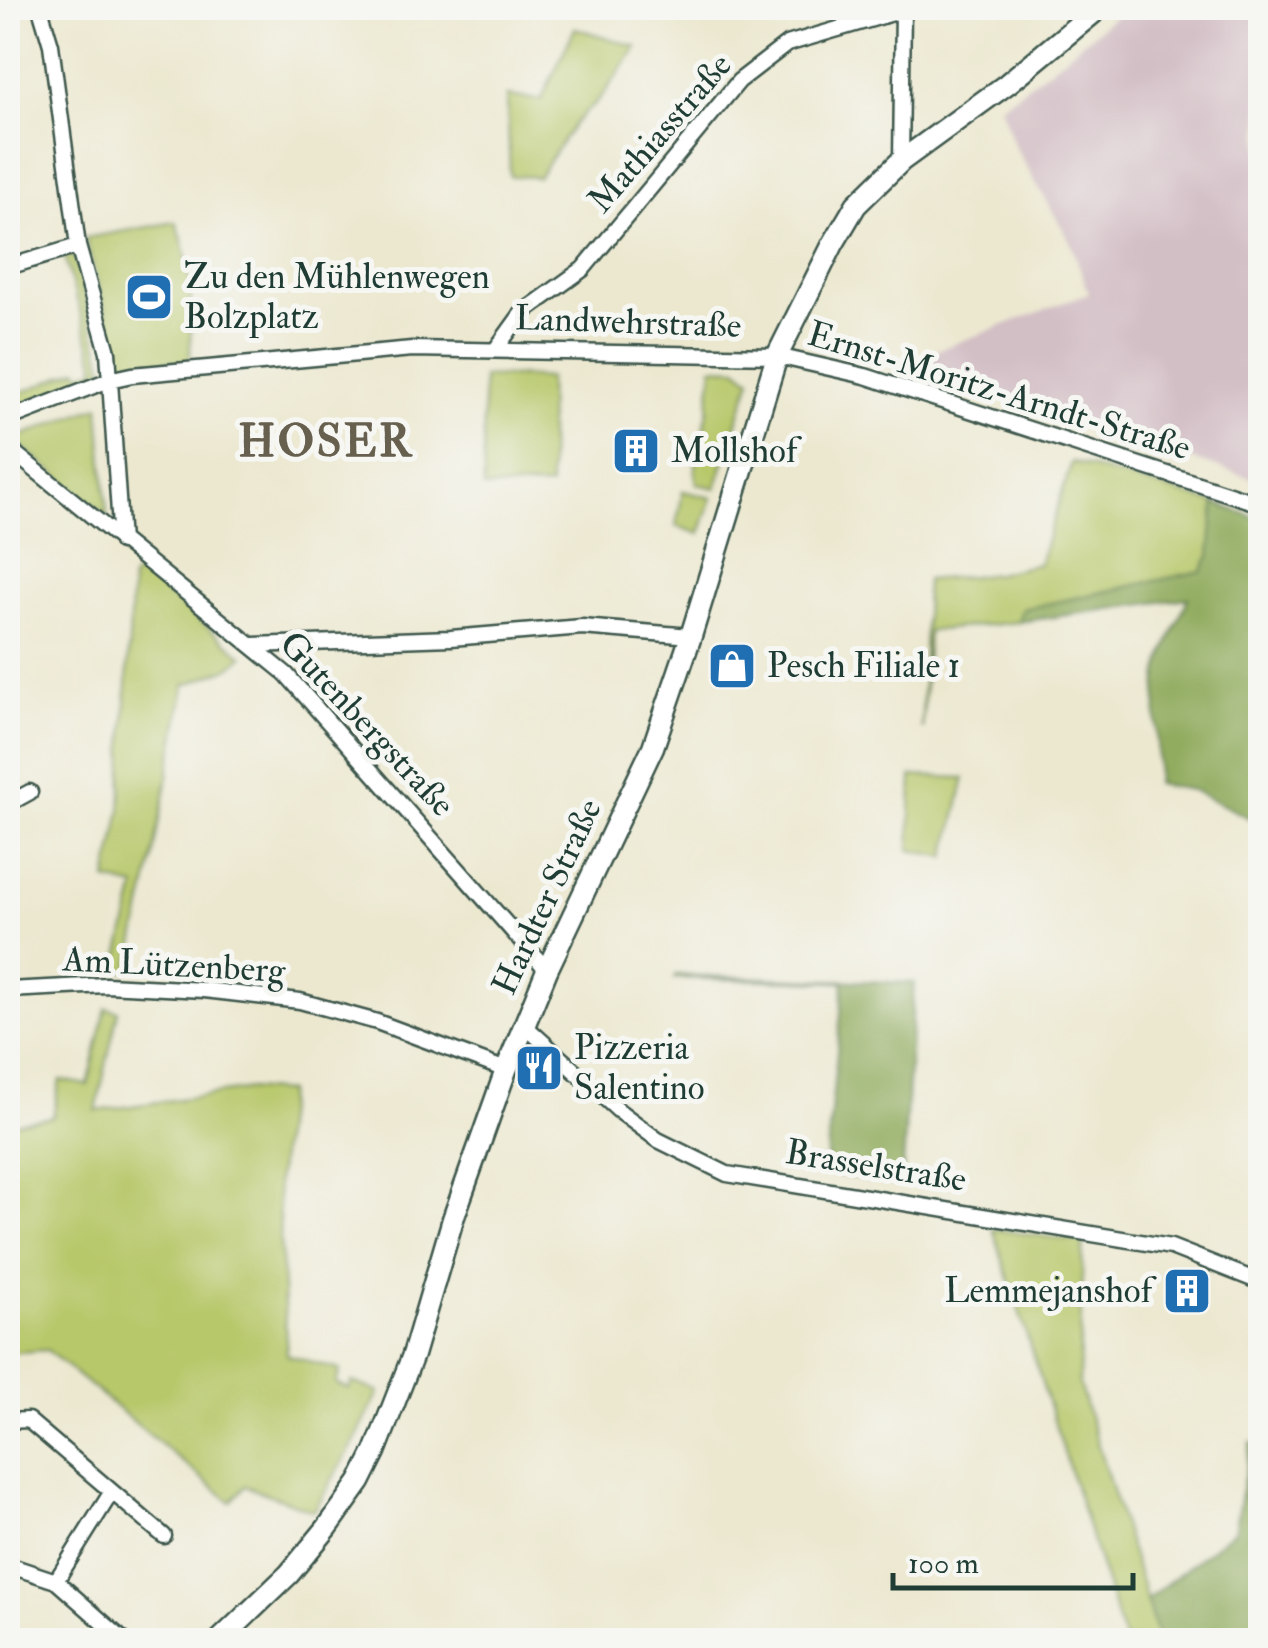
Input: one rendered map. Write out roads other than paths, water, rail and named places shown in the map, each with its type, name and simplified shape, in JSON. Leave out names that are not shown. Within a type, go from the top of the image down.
[{"type":"main road","name":"Hardter Straße","points":[[220,1640],[288,1574],[327,1528],[360,1482],[375,1452],[413,1356],[453,1219],[506,1070],[547,970],[653,748],[777,356],[832,244],[856,206],[901,160],[1007,84],[1099,8]]},
{"type":"street","points":[[40,8],[51,45],[78,246],[108,352],[121,542]]},
{"type":"street","points":[[901,160],[903,9]]},
{"type":"street","name":"Mathiasstraße","points":[[496,348],[522,313],[583,269],[739,81],[787,44],[903,9]]},
{"type":"street","points":[[8,267],[78,246]]},
{"type":"street","name":"Landwehrstraße","points":[[8,419],[132,375],[412,348],[777,356]]},
{"type":"street","name":"Ernst-Moritz-Arndt-Straße","points":[[777,356],[865,376],[1260,504]]},
{"type":"street","name":"Gutenbergstraße","points":[[8,444],[16,456],[286,674],[547,970]]},
{"type":"street","points":[[253,645],[451,638],[582,627],[691,636]]},
{"type":"street","points":[[8,804],[30,792]]},
{"type":"street","name":"Am Lützenberg","points":[[8,990],[106,985],[204,990],[300,1001],[377,1022],[506,1070]]},
{"type":"street","name":"Brasselstraße","points":[[524,1025],[658,1140],[727,1174],[1172,1247],[1260,1282]]},
{"type":"street","points":[[8,1421],[28,1420],[110,1488],[111,1494],[56,1581]]},
{"type":"street","points":[[111,1494],[164,1536]]},
{"type":"street","points":[[8,1565],[56,1581],[123,1640]]},
{"type":"place","name":"Zu den Mühlenwegen Bolzplatz","points":[[149,297]]},
{"type":"place","name":"Mollshof","points":[[636,451]]},
{"type":"place","name":"Pesch Filiale 1","points":[[732,666]]},
{"type":"place","name":"Pizzeria Salentino","points":[[539,1068]]},
{"type":"place","name":"Lemmejanshof","points":[[1187,1291]]},
{"type":"district","name":"HOSER","points":[[326,442]]}]
